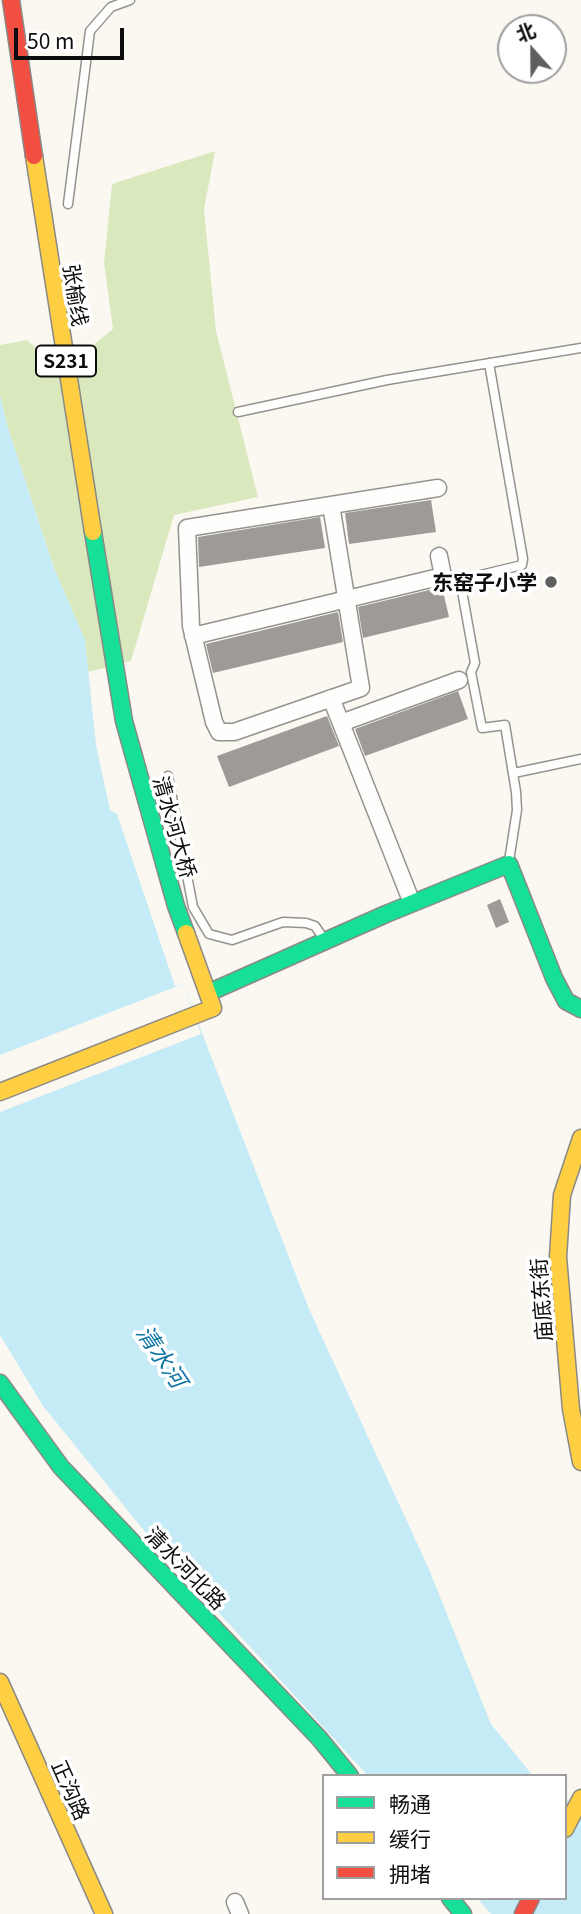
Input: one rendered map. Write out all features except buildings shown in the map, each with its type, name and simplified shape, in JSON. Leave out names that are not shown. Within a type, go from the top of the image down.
[{"type":"main road","name":"张榆线","points":[[11,0],[118,689]]},
{"type":"main road","name":"清水河大桥","points":[[118,689],[147,810],[176,906],[211,1000]]},
{"type":"main road","points":[[0,1092],[211,1000],[222,1005],[236,990],[241,979],[412,903],[509,864],[554,978],[566,1001],[581,1009]]},
{"type":"main road","points":[[0,1075],[191,1008]]},
{"type":"main road","name":"庙底东街","points":[[581,1138],[562,1195],[558,1257],[571,1409],[581,1462]]},
{"type":"main road","name":"清水河北路","points":[[0,1383],[61,1467],[319,1738],[348,1774]]},
{"type":"main road","name":"清水河北路","points":[[0,1402],[55,1474],[335,1774]]},
{"type":"main road","name":"正沟路","points":[[0,1682],[104,1914]]},
{"type":"main road","name":"正沟路","points":[[0,1710],[93,1914]]},
{"type":"main road","points":[[567,1825],[581,1798]]},
{"type":"main road","points":[[452,1900],[463,1914]]},
{"type":"street","points":[[331,505],[361,688],[234,732],[219,732],[214,722],[193,636],[187,528],[331,505],[438,488]]},
{"type":"street","points":[[193,636],[443,576],[439,556]]},
{"type":"street","points":[[341,723],[459,680]]},
{"type":"street","points":[[331,698],[412,903]]},
{"type":"lane","points":[[68,204],[90,31],[111,7],[130,0]]},
{"type":"lane","points":[[238,412],[387,380],[581,348]]},
{"type":"lane","points":[[489,363],[523,559],[522,565],[460,580],[475,663],[471,672],[482,728],[505,725],[517,810],[509,864]]},
{"type":"lane","points":[[513,773],[581,759]]},
{"type":"lane","points":[[168,776],[193,907],[209,934],[232,940],[283,922],[306,923],[315,926],[326,941]]},
{"type":"green space","points":[[215,151],[204,209],[216,331],[258,497],[174,515],[131,661],[88,672],[85,640],[54,568],[7,425],[0,395],[0,345],[27,340],[62,370],[113,329],[104,263],[112,184]]},
{"type":"water","name":"清水河","points":[[0,395],[7,425],[54,568],[85,640],[96,745],[110,810],[117,814],[175,986],[183,984],[309,1309],[429,1569],[491,1724],[531,1774],[366,1774],[146,1533],[43,1406],[0,1335]]},
{"type":"water","points":[[567,1800],[581,1807],[581,1914],[491,1914],[479,1900],[567,1900]]},
{"type":"pier","points":[[183,984],[201,1034],[0,1112],[0,1055]]},
{"type":"traffic: fast","points":[[93,532],[124,721],[186,933]]},
{"type":"traffic: fast","points":[[208,993],[386,914],[509,864],[554,978],[566,1001],[581,1009]]},
{"type":"traffic: fast","points":[[0,1383],[61,1467],[319,1738],[348,1774]]},
{"type":"traffic: fast","points":[[452,1900],[463,1914]]},
{"type":"traffic: slow","points":[[34,156],[93,532]]},
{"type":"traffic: slow","points":[[0,1092],[213,1008],[186,933]]},
{"type":"traffic: slow","points":[[581,1138],[562,1195],[558,1257],[571,1409],[581,1462]]},
{"type":"traffic: slow","points":[[0,1682],[104,1914]]},
{"type":"traffic: slow","points":[[567,1825],[581,1798]]},
{"type":"traffic: jam","points":[[11,0],[34,156]]},
{"type":"traffic: jam","points":[[523,1914],[530,1900]]},
{"type":"place","name":"东窑子小学","points":[[551,582]]}]
